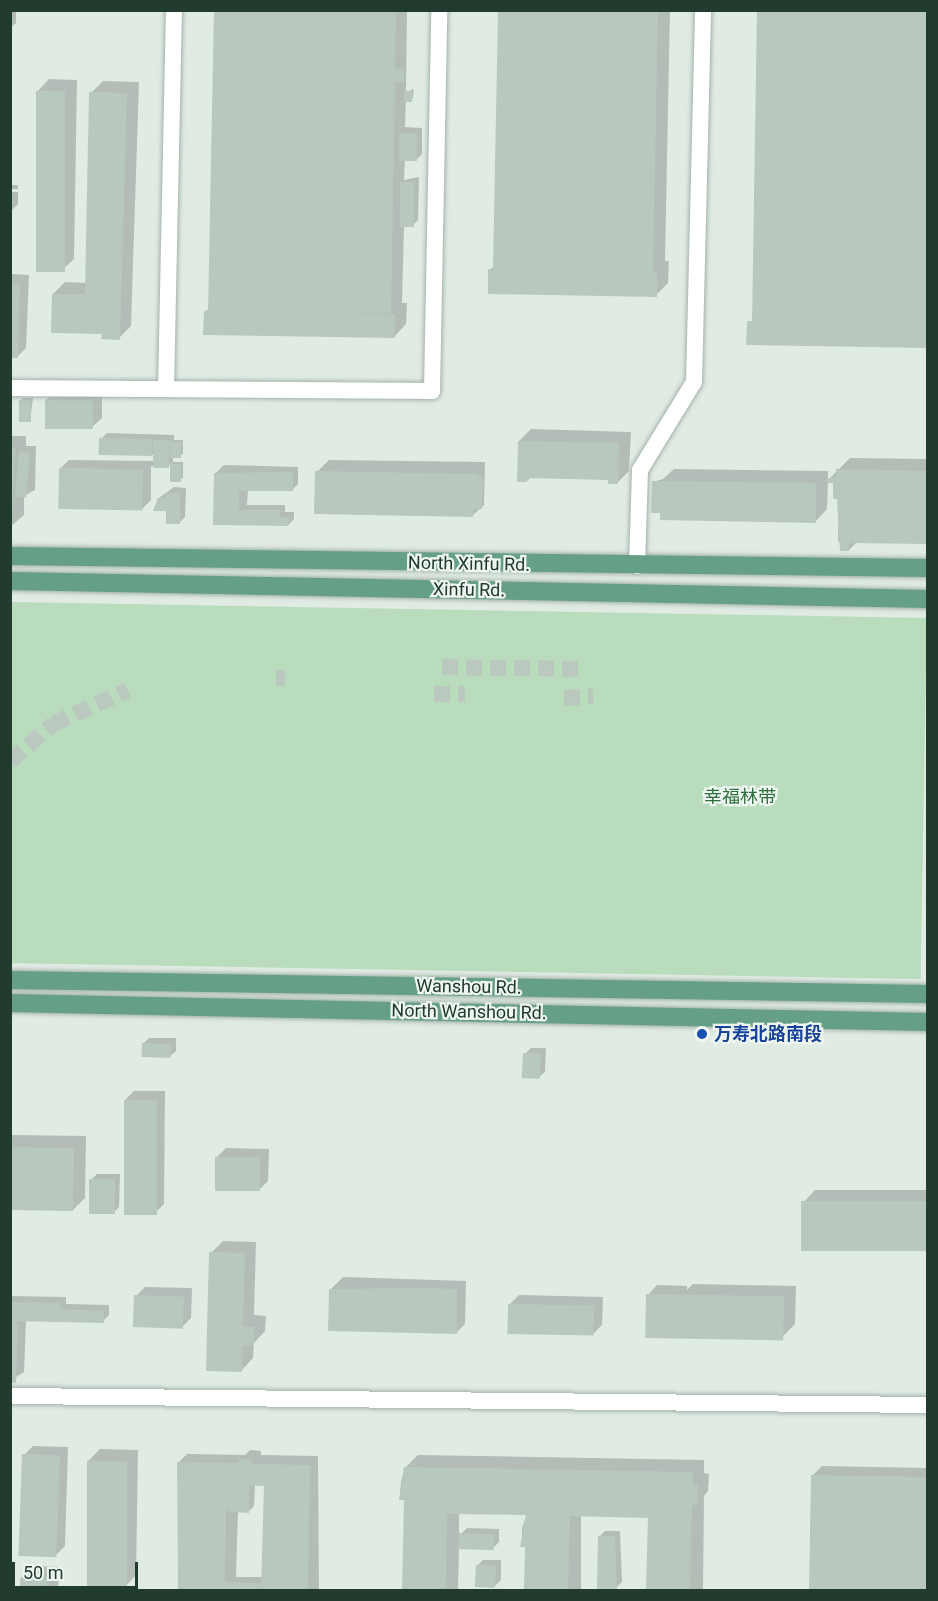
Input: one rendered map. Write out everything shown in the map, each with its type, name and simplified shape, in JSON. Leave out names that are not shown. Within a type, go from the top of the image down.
[{"type":"main road","name":"North Xinfu Rd.","points":[[10,556],[927,568]]},
{"type":"main road","name":"Xinfu Rd.","points":[[10,581],[927,598]]},
{"type":"main road","name":"Wanshou Rd.","points":[[10,980],[927,994]]},
{"type":"main road","name":"North Wanshou Rd.","points":[[10,1002],[927,1022]]},
{"type":"street","points":[[165,389],[174,10]]},
{"type":"street","points":[[10,388],[432,391],[439,10]]},
{"type":"street","points":[[637,566],[640,470],[694,382],[704,10]]},
{"type":"street","points":[[10,1396],[927,1405]]},
{"type":"green space","name":"幸福林带","points":[[11,602],[927,618],[921,979],[10,963]]},
{"type":"building","points":[[214,10],[396,10],[395,69],[404,69],[404,82],[395,81],[391,313],[316,313],[395,314],[395,338],[203,335],[204,311],[208,311]]},
{"type":"building","points":[[498,10],[658,10],[653,273],[657,273],[657,297],[488,294],[488,269],[493,270]]},
{"type":"building","points":[[757,10],[928,10],[928,348],[746,345],[747,321],[752,321]]},
{"type":"building","points":[[36,91],[65,91],[65,272],[36,272]]},
{"type":"building","points":[[404,91],[412,91],[412,102],[404,102]]},
{"type":"building","points":[[89,92],[127,93],[120,340],[101,339],[102,334],[51,333],[52,294],[85,294]]},
{"type":"building","points":[[399,133],[417,133],[417,161],[399,161]]},
{"type":"building","points":[[400,182],[414,182],[414,227],[400,227]]},
{"type":"building","points":[[10,283],[20,283],[18,358],[10,358]]},
{"type":"building","points":[[19,400],[31,400],[31,422],[19,422]]},
{"type":"building","points":[[45,400],[93,400],[93,429],[45,429]]},
{"type":"building","points":[[99,438],[152,439],[152,456],[99,455]]},
{"type":"building","points":[[153,440],[169,440],[169,468],[153,468]]},
{"type":"building","points":[[518,441],[619,443],[618,484],[608,484],[608,480],[527,478],[527,482],[517,482]]},
{"type":"building","points":[[170,442],[181,442],[181,458],[170,458]]},
{"type":"building","points":[[10,447],[15,448],[12,523],[10,523]]},
{"type":"building","points":[[19,451],[30,452],[26,498],[15,497]]},
{"type":"building","points":[[170,464],[181,464],[181,482],[170,482]]},
{"type":"building","points":[[59,468],[143,469],[142,510],[58,509]]},
{"type":"building","points":[[836,469],[928,471],[928,544],[849,543],[849,551],[840,551],[837,499],[833,499],[833,483],[827,483],[827,478],[836,478]]},
{"type":"building","points":[[315,471],[474,474],[483,477],[482,509],[473,509],[473,517],[314,514]]},
{"type":"building","points":[[293,472],[293,491],[239,491],[239,510],[280,510],[280,517],[289,517],[288,526],[213,525],[214,473]]},
{"type":"building","points":[[652,481],[816,483],[816,523],[660,520],[660,513],[651,513]]},
{"type":"building","points":[[166,493],[180,493],[180,524],[166,524],[166,511],[153,511],[158,498],[166,498]]},
{"type":"building","points":[[142,1043],[171,1044],[170,1058],[142,1057]]},
{"type":"building","points":[[523,1053],[541,1054],[540,1079],[522,1078]]},
{"type":"building","points":[[124,1100],[157,1100],[157,1215],[124,1215]]},
{"type":"building","points":[[10,1147],[74,1148],[73,1211],[10,1210]]},
{"type":"building","points":[[215,1157],[260,1157],[260,1191],[215,1191]]},
{"type":"building","points":[[89,1179],[115,1179],[115,1214],[89,1214]]},
{"type":"building","points":[[801,1201],[928,1201],[928,1251],[801,1251]]},
{"type":"building","points":[[209,1252],[245,1253],[243,1327],[254,1327],[254,1345],[243,1345],[242,1372],[206,1371]]},
{"type":"building","points":[[329,1289],[457,1289],[457,1334],[328,1331]]},
{"type":"building","points":[[646,1294],[784,1296],[783,1340],[645,1338]]},
{"type":"building","points":[[134,1295],[184,1297],[183,1329],[133,1327]]},
{"type":"building","points":[[10,1302],[60,1303],[60,1309],[104,1311],[104,1323],[10,1321]]},
{"type":"building","points":[[508,1304],[594,1306],[593,1335],[507,1334]]},
{"type":"building","points":[[10,1322],[18,1322],[16,1383],[10,1382]]},
{"type":"building","points":[[22,1454],[60,1455],[56,1557],[18,1556]]},
{"type":"building","points":[[239,1459],[252,1459],[252,1464],[310,1465],[308,1590],[261,1590],[264,1486],[242,1485],[250,1487],[249,1513],[229,1512],[226,1508],[225,1582],[261,1583],[260,1590],[178,1590],[177,1462],[239,1463]]},
{"type":"building","points":[[87,1461],[127,1461],[127,1588],[87,1588]]},
{"type":"building","points":[[404,1467],[693,1472],[693,1485],[698,1485],[697,1505],[692,1505],[690,1590],[646,1590],[648,1518],[570,1516],[568,1590],[524,1590],[525,1547],[520,1547],[526,1515],[447,1514],[446,1590],[402,1590],[404,1500],[399,1500]]},
{"type":"building","points":[[811,1475],[928,1477],[926,1590],[809,1590]]},
{"type":"building","points":[[459,1533],[494,1534],[493,1550],[458,1549]]},
{"type":"building","points":[[598,1536],[615,1536],[617,1590],[597,1589]]},
{"type":"building","points":[[476,1565],[496,1566],[495,1588],[475,1587]]},
{"type":"building","points":[[20,1578],[47,1578],[47,1590],[20,1590]]},
{"type":"tunnel","points":[[442,667],[584,669]]},
{"type":"tunnel","points":[[276,678],[285,678]]},
{"type":"tunnel","points":[[10,761],[53,724],[128,690]]},
{"type":"tunnel","points":[[434,694],[465,694]]},
{"type":"tunnel","points":[[564,698],[593,696]]},
{"type":"place","name":"万寿北路南段","points":[[702,1034]]}]
